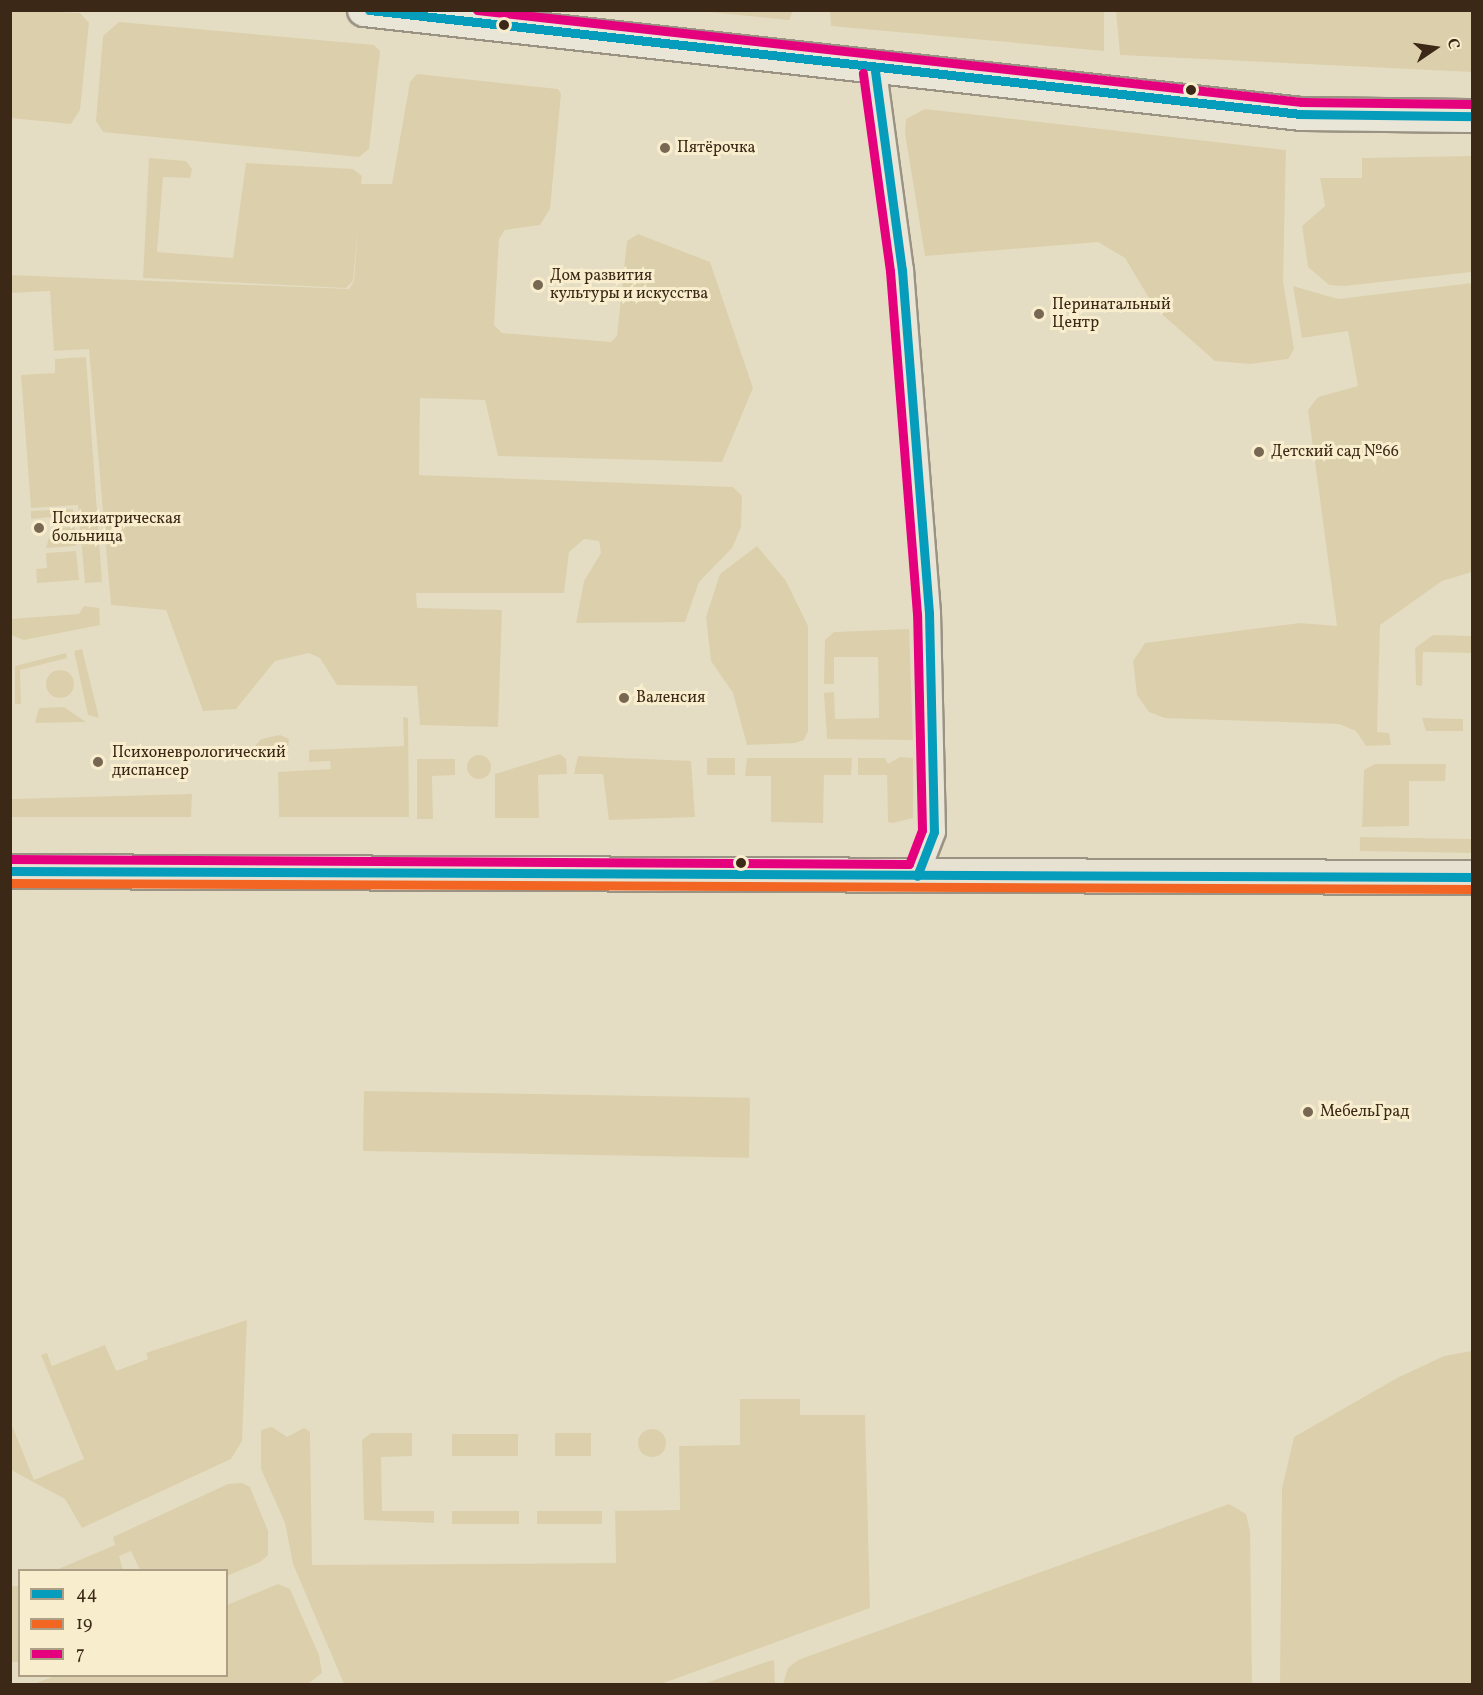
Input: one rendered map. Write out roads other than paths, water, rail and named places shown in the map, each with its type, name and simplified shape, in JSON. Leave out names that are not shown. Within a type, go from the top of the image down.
[{"type":"main road","points":[[10,871],[1473,877]]},
{"type":"street","points":[[364,10],[875,71],[1331,117],[1473,116]]},
{"type":"street","points":[[875,71],[902,270],[928,578],[934,832],[917,876]]},
{"type":"place","name":"Пятёрочка","points":[[665,148]]},
{"type":"place","name":"Дом развития культуры и искусства","points":[[538,285]]},
{"type":"place","name":"Перинатальный Центр","points":[[1039,314]]},
{"type":"place","name":"Детский сад №66","points":[[1259,452]]},
{"type":"place","name":"Психиатрическая больница","points":[[39,528]]},
{"type":"place","name":"Валенсия","points":[[624,698]]},
{"type":"place","name":"Психоневрологический диспансер","points":[[98,762]]},
{"type":"place","name":"МебельГрад","points":[[1308,1112]]}]
